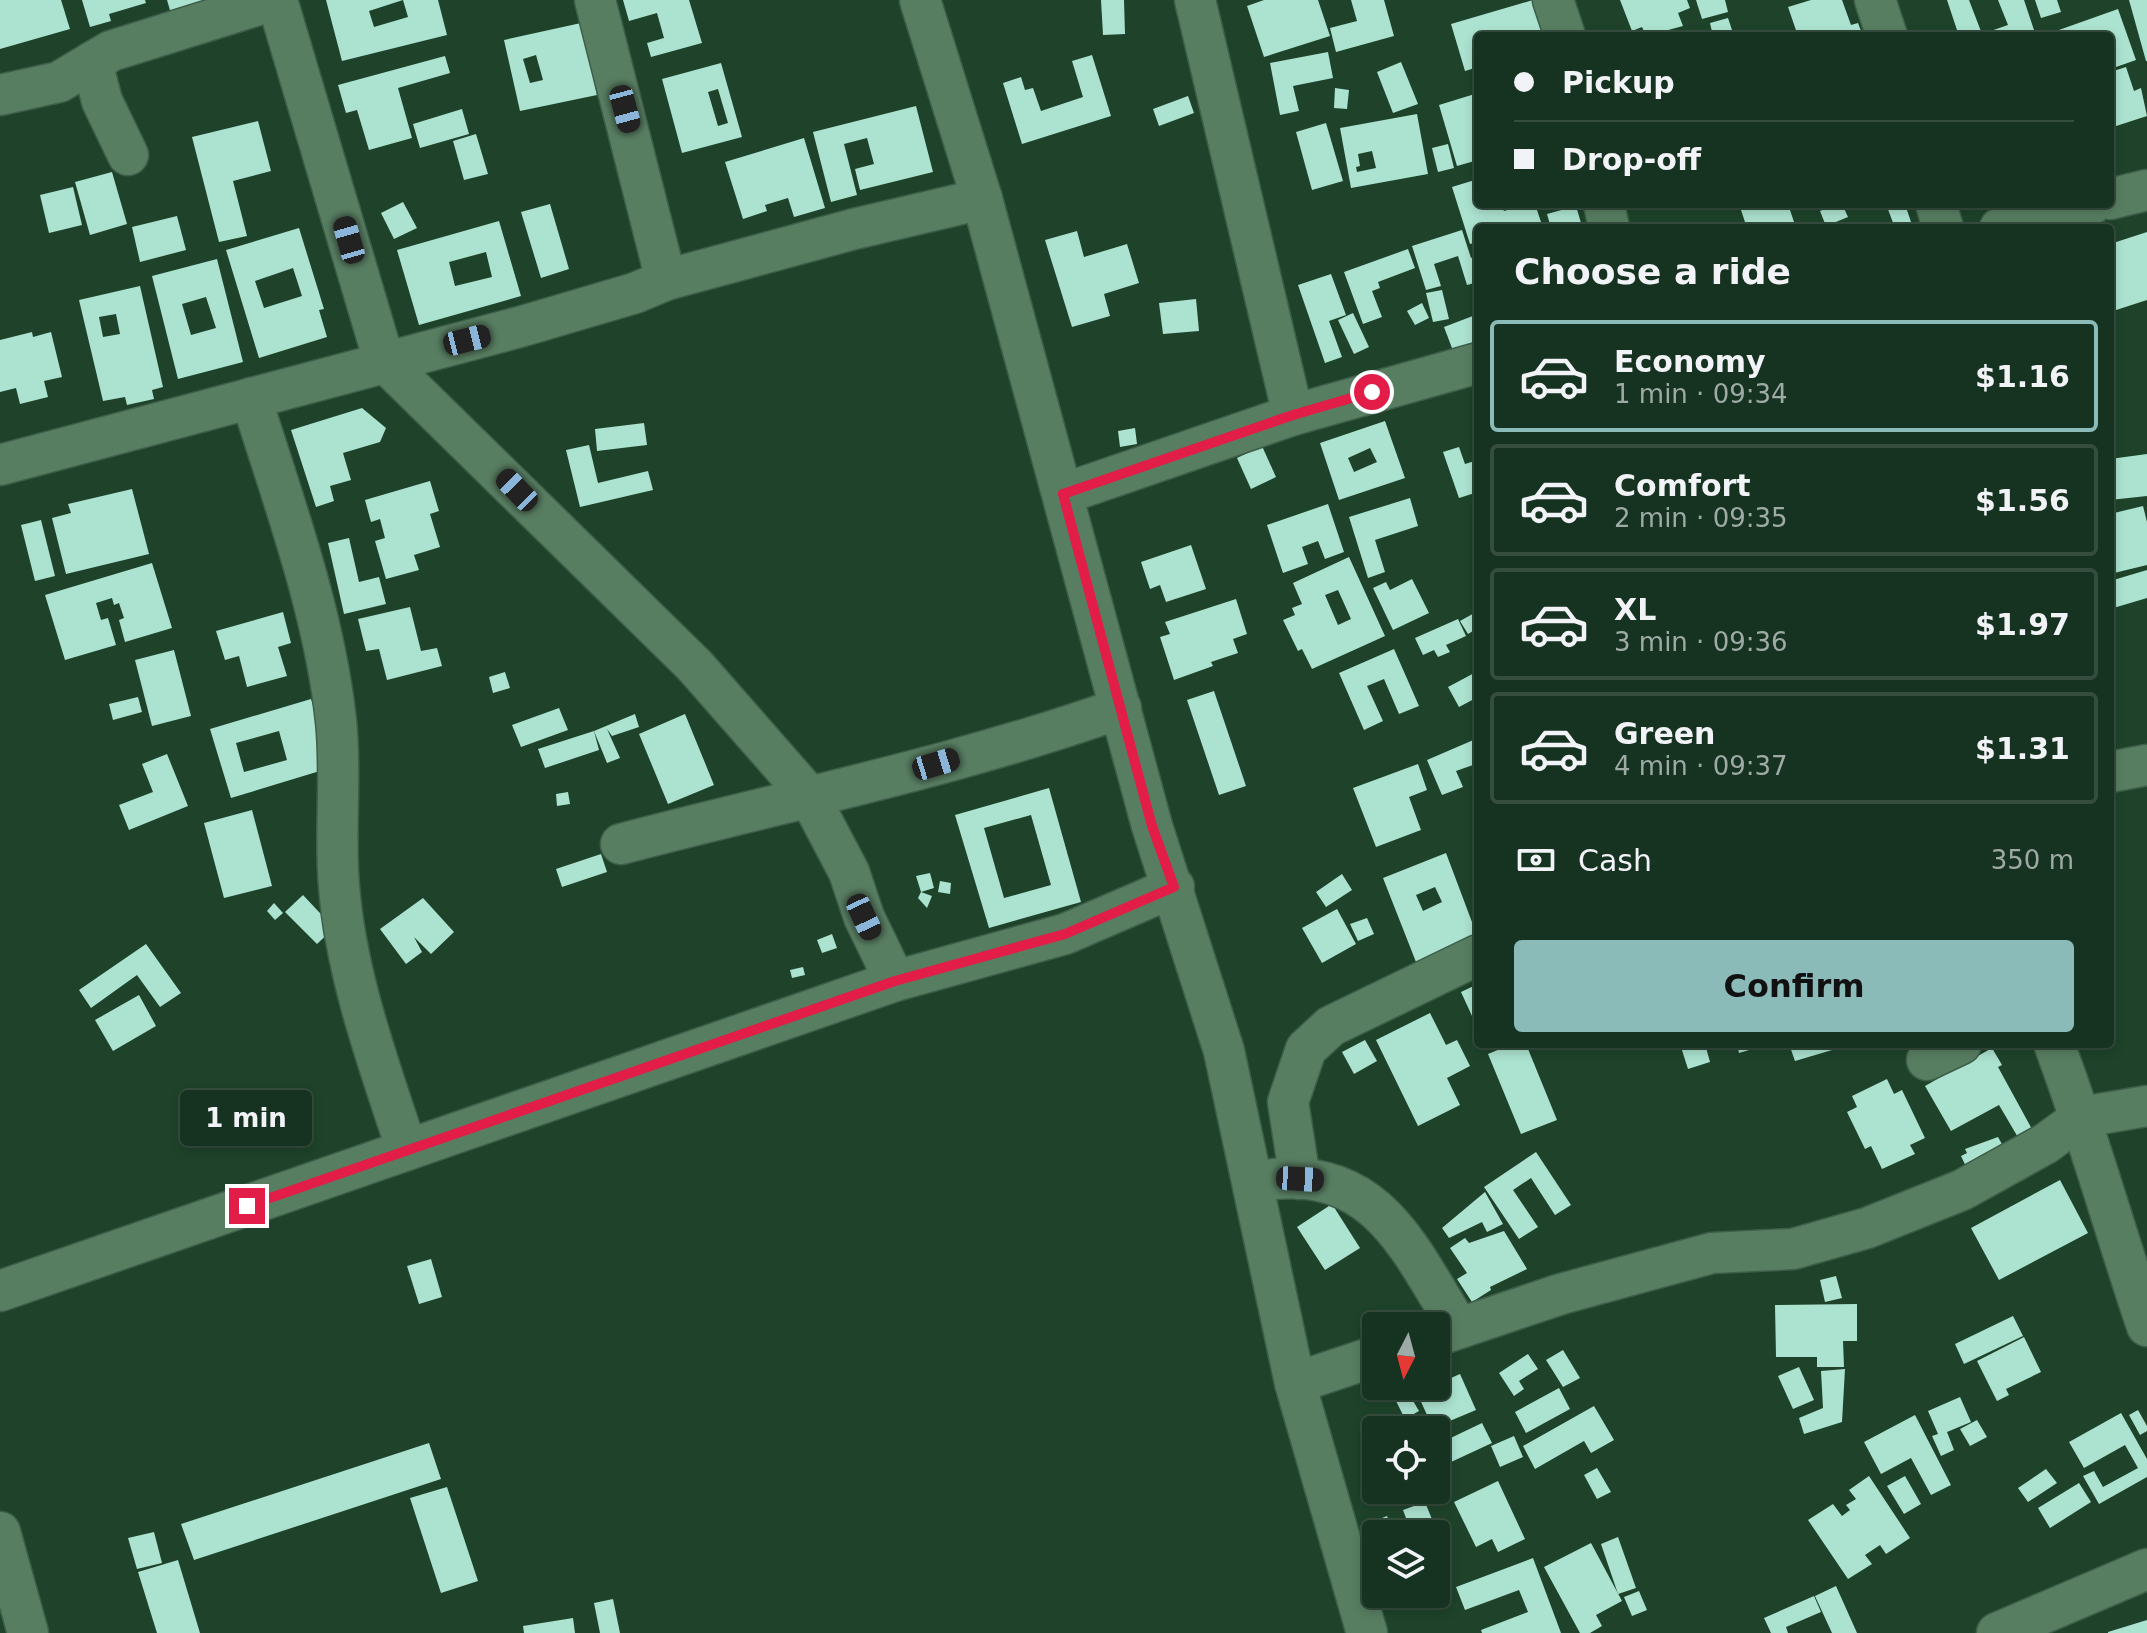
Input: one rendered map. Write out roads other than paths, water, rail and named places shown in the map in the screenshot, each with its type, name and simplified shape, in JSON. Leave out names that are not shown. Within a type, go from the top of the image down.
[{"type":"street","points":[[0,95],[59,82],[111,51],[276,0],[384,361],[695,666],[809,796],[849,872],[864,917],[895,981]]},
{"type":"street","points":[[595,0],[666,280]]},
{"type":"street","points":[[920,0],[982,199],[1152,826],[1224,1051],[1295,1383],[1367,1633]]},
{"type":"street","points":[[1195,0],[1293,415]]},
{"type":"street","points":[[1553,0],[1564,32]]},
{"type":"street","points":[[1875,0],[1886,32]]},
{"type":"street","points":[[92,62],[102,101],[128,155]]},
{"type":"street","points":[[2114,198],[2147,190]]},
{"type":"street","points":[[0,465],[523,326],[635,293],[666,280],[854,229],[982,199]]},
{"type":"street","points":[[2015,224],[2077,208]]},
{"type":"street","points":[[1063,494],[1293,415],[1474,364]]},
{"type":"street","points":[[251,398],[300,554],[326,661],[336,721],[338,873],[345,932],[377,1061],[407,1150]]},
{"type":"street","points":[[621,844],[894,777],[1059,730],[1121,708]]},
{"type":"street","points":[[2114,771],[2147,765]]},
{"type":"street","points":[[0,1291],[895,981],[1065,934],[1174,887]]},
{"type":"street","points":[[1300,1179],[1288,1102],[1306,1049],[1331,1026],[1474,957]]},
{"type":"street","points":[[2056,1048],[2082,1117],[2116,1237],[2147,1326]]},
{"type":"street","points":[[1450,1331],[1561,1294],[1712,1253],[1793,1249],[1867,1228],[1962,1190],[2045,1144],[2082,1117],[2147,1106]]},
{"type":"street","points":[[1252,1182],[1321,1180],[1350,1190],[1376,1206],[1394,1225],[1438,1312]]},
{"type":"street","points":[[1295,1383],[1362,1361]]},
{"type":"street","points":[[0,1532],[28,1633]]},
{"type":"street","points":[[1997,1633],[2147,1569]]}]
